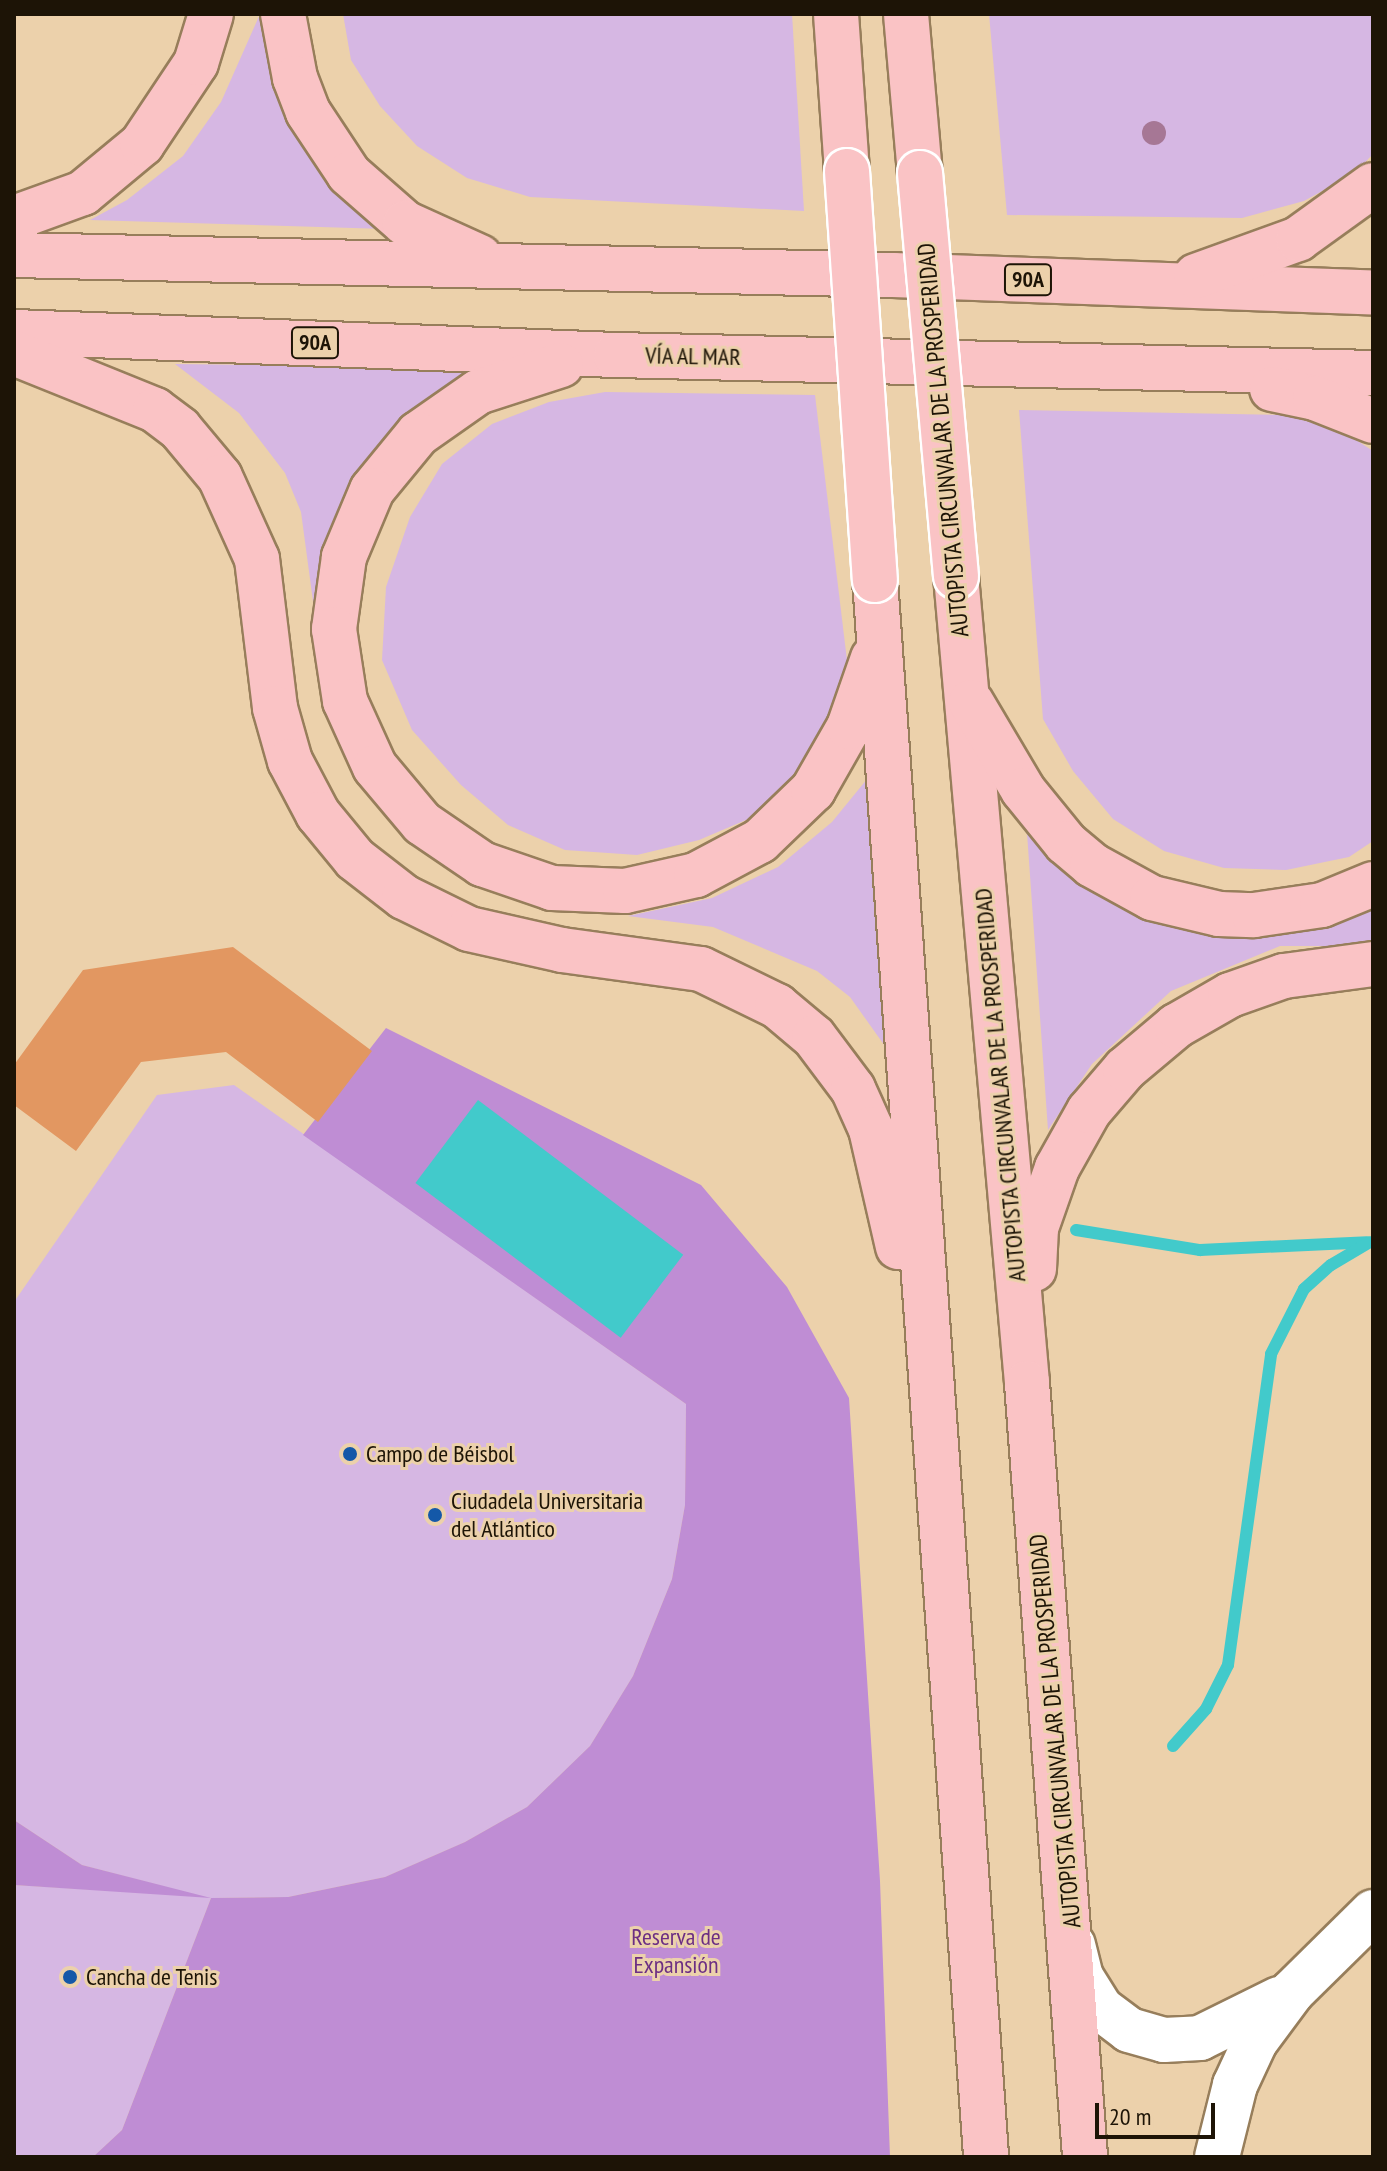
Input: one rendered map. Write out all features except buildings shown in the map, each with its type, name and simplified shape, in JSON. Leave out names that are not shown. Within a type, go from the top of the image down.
[{"type":"highway","points":[[14,218],[83,193],[142,144],[196,63],[211,14]]},
{"type":"highway","points":[[283,14],[295,78],[308,112],[326,145],[375,201],[437,241],[508,264],[546,268]]},
{"type":"highway","points":[[836,19],[986,2157]]},
{"type":"highway","name":"AUTOPISTA CIRCUNVALAR DE LA PROSPERIDAD","points":[[910,21],[920,173],[1027,1383],[1072,1942],[1085,2157]]},
{"type":"highway","points":[[1163,285],[1298,239],[1373,185]]},
{"type":"highway","name":"90A","points":[[14,255],[1373,293]]},
{"type":"highway","name":"VÍA AL MAR","points":[[14,332],[616,355],[1373,373]]},
{"type":"highway","points":[[14,353],[155,410],[197,447],[220,477],[257,559],[275,708],[290,761],[334,837],[376,877],[469,929],[562,950],[701,969],[746,987],[814,1037],[853,1089],[871,1129],[929,1372]]},
{"type":"highway","points":[[616,355],[512,377],[447,410],[393,461],[356,522],[337,593],[337,665],[358,735],[396,797],[422,823],[472,858],[552,888],[625,891],[696,875],[760,841],[813,790],[849,727],[879,641]]},
{"type":"highway","points":[[1184,370],[1315,398],[1373,421]]},
{"type":"highway","points":[[966,694],[1043,818],[1092,865],[1152,898],[1219,914],[1254,915],[1322,905],[1373,884]]},
{"type":"highway","points":[[1027,1383],[1036,1228],[1057,1168],[1089,1111],[1125,1069],[1176,1026],[1230,995],[1284,976],[1373,964]]},
{"type":"street","points":[[1217,2157],[1242,2071],[1255,2042],[1292,1992],[1373,1912]]},
{"type":"street","points":[[1072,1942],[1081,1977],[1100,2008],[1129,2030],[1164,2040],[1200,2038],[1292,1992]]},
{"type":"shaded area","points":[[260,14],[267,14],[310,156],[331,184],[386,229],[90,220],[127,200],[183,156],[221,102]]},
{"type":"shaded area","points":[[343,14],[792,14],[804,211],[530,197],[467,178],[417,146],[380,106],[351,60]]},
{"type":"shaded area","points":[[989,14],[1373,14],[1373,154],[1355,173],[1304,201],[1242,218],[1007,215]]},
{"type":"shaded area","points":[[175,364],[474,368],[414,415],[317,631],[301,512],[285,473],[239,413]]},
{"type":"shaded area","points":[[605,392],[815,395],[849,677],[831,731],[797,779],[753,817],[699,840],[637,855],[565,850],[508,825],[461,785],[412,730],[382,660],[386,587],[410,517],[442,464],[492,424],[549,402]]},
{"type":"shaded area","points":[[1019,410],[1287,415],[1347,434],[1373,451],[1373,841],[1349,857],[1286,870],[1224,868],[1164,851],[1113,819],[1073,771],[1043,719]]},
{"type":"shaded area","points":[[872,773],[892,1056],[850,997],[817,971],[713,927],[628,916],[712,898],[778,867],[832,822]]},
{"type":"shaded area","points":[[1027,833],[1053,859],[1112,897],[1373,906],[1373,946],[1280,946],[1171,991],[1092,1064],[1048,1130]]},
{"type":"shaded area","name":"Campo de Béisbol","points":[[234,1085],[686,1404],[685,1505],[672,1579],[633,1676],[590,1746],[527,1807],[465,1842],[385,1877],[288,1897],[211,1898],[122,2130],[93,2157],[14,2157],[14,1885],[200,1896],[82,1865],[14,1820],[14,1302],[157,1095]]},
{"type":"green space","name":"Reserva de Expansión","points":[[386,1028],[701,1185],[787,1287],[849,1398],[880,1881],[890,2157],[93,2157],[122,2130],[211,1898],[288,1897],[385,1877],[465,1842],[527,1807],[590,1746],[633,1676],[672,1579],[685,1505],[686,1404],[303,1135]]},
{"type":"green space","points":[[14,1820],[82,1865],[211,1898],[14,1885]]},
{"type":"water","points":[[478,1100],[683,1255],[621,1338],[415,1183]]},
{"type":"waterway","points":[[1076,1230],[1200,1250],[1367,1242]]},
{"type":"waterway","points":[[1173,1746],[1206,1709],[1228,1665],[1271,1354],[1304,1289],[1331,1265],[1370,1242]]},
{"type":"place","name":"Campo de Béisbol","points":[[350,1454]]},
{"type":"place","name":"Ciudadela Universitaria del Atlántico","points":[[435,1515]]},
{"type":"place","name":"Cancha de Tenis","points":[[70,1977]]}]
